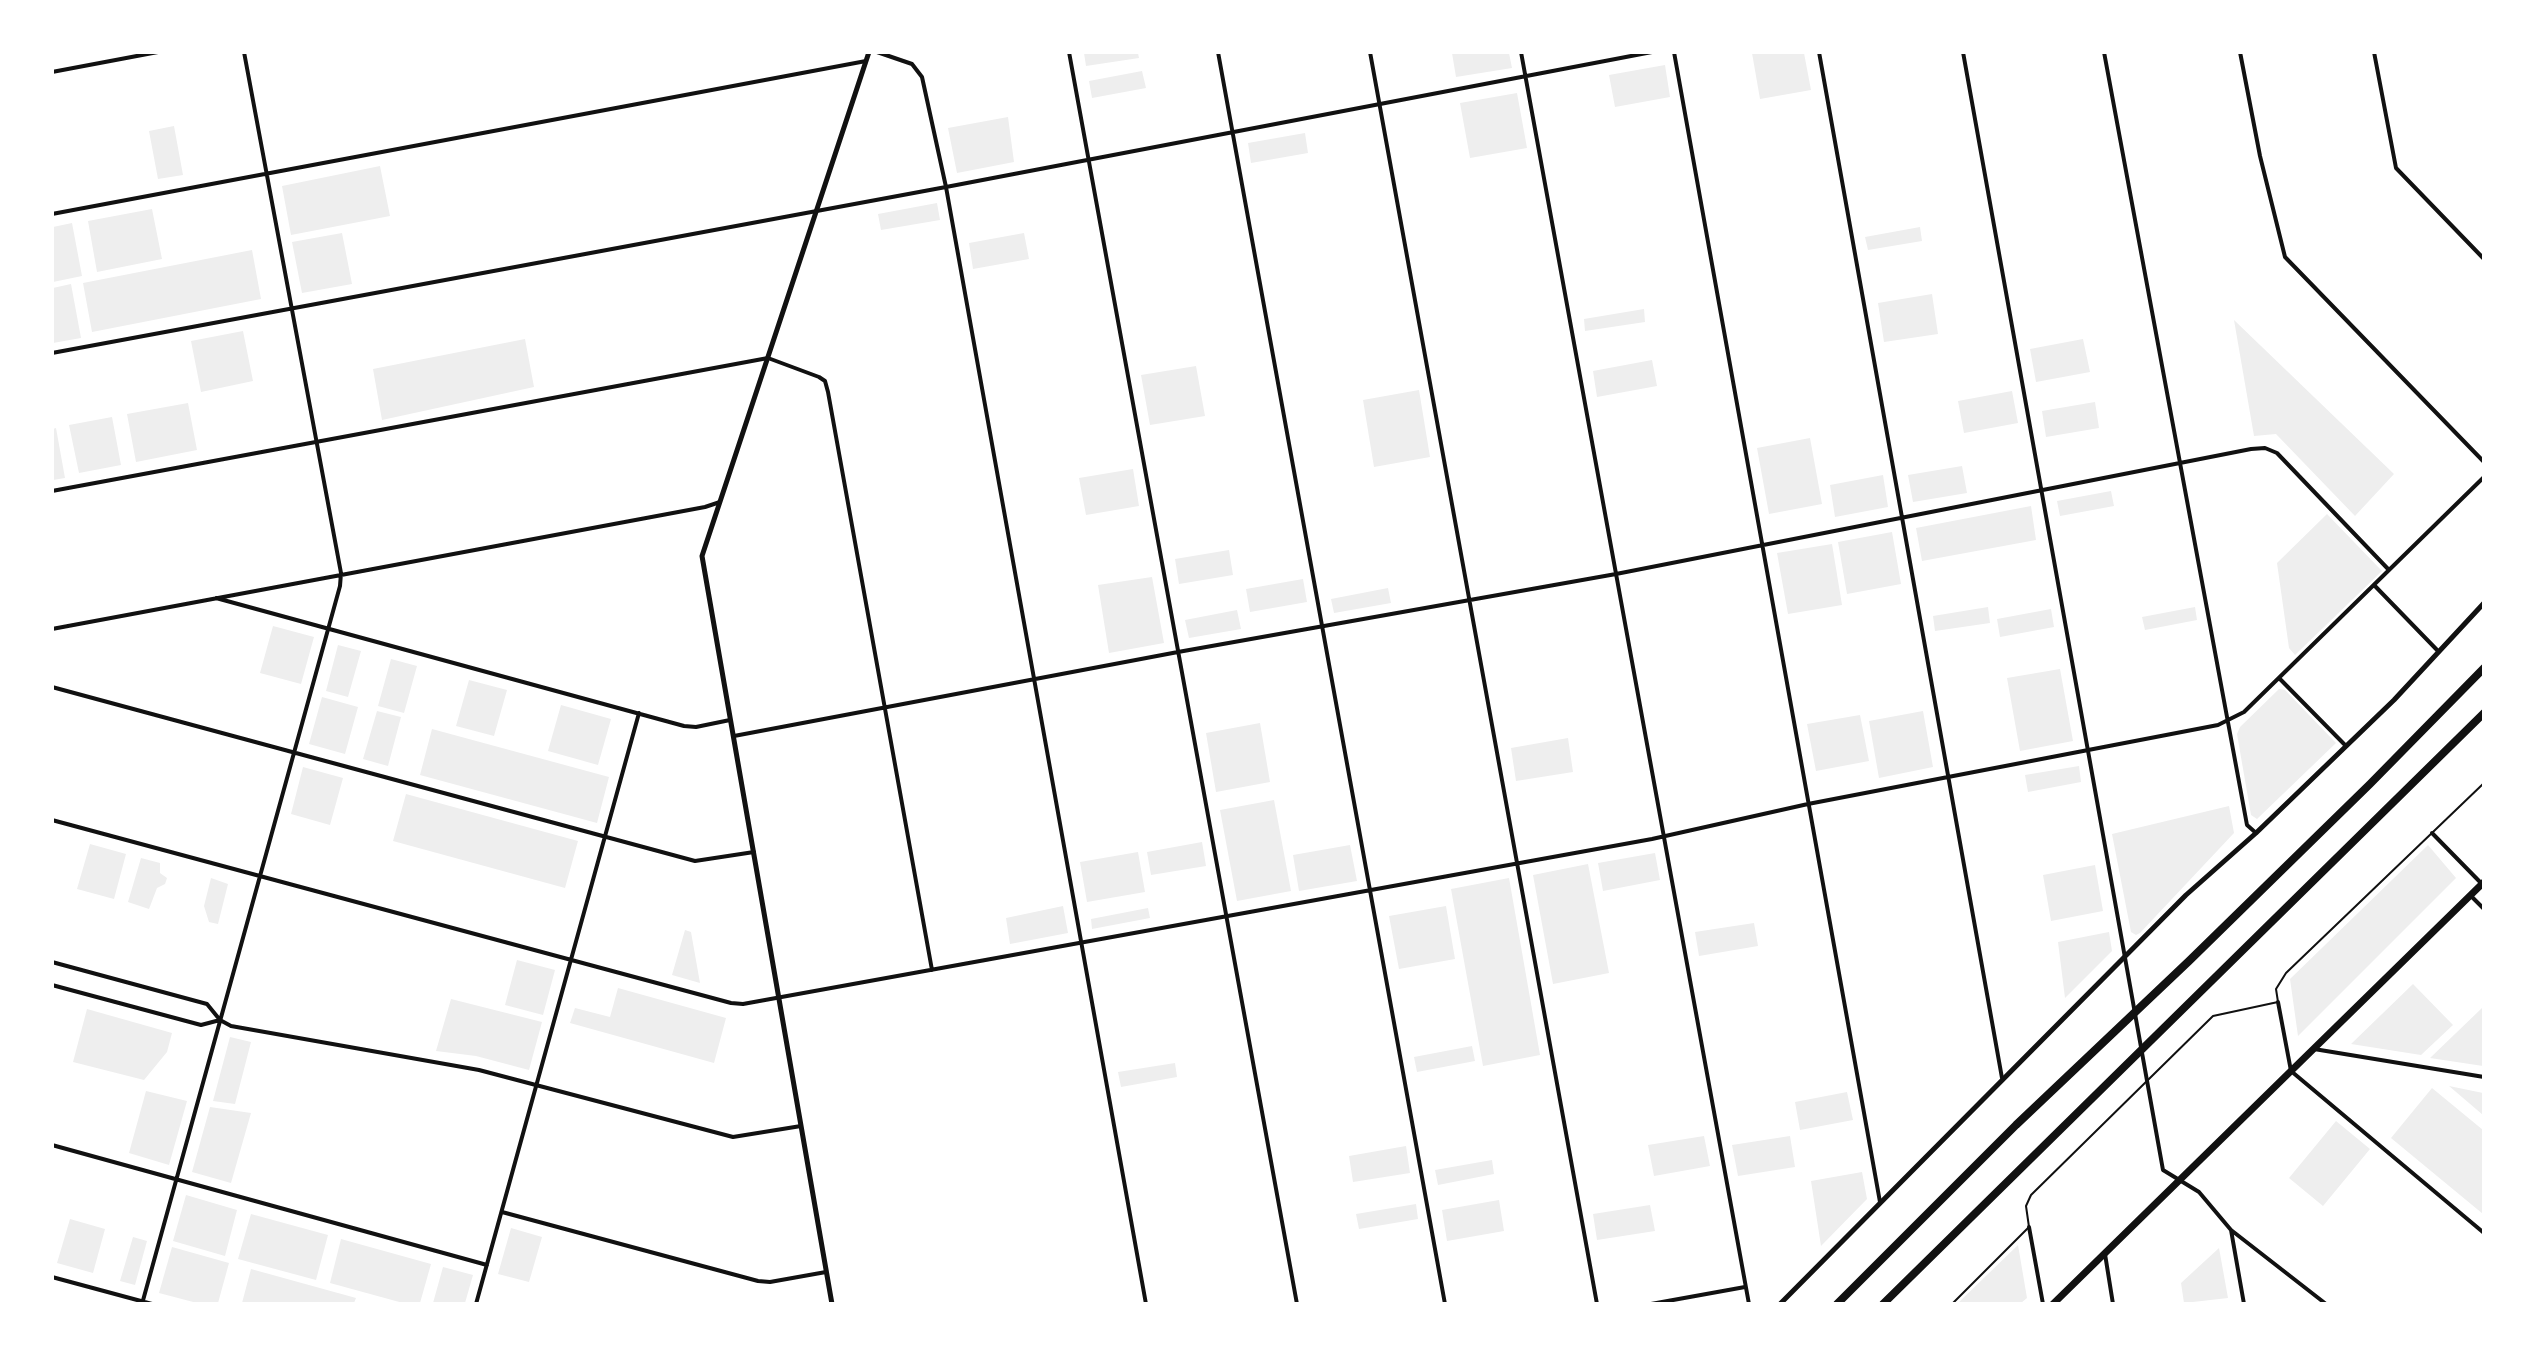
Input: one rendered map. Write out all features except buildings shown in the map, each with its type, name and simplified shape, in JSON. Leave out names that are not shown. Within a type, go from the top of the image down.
[{"type":"highway","points":[[1837,1304],[2016,1125],[2206,945],[2484,668]]},
{"type":"highway","points":[[1883,1304],[2484,713]]},
{"type":"main road","points":[[2053,1304],[2483,883]]},
{"type":"street","points":[[52,72],[158,52]]},
{"type":"street","points":[[142,1302],[342,573],[244,52]]},
{"type":"street","points":[[832,1304],[702,555],[869,52]]},
{"type":"street","points":[[878,52],[912,64],[922,77],[946,187],[1146,1304]]},
{"type":"street","points":[[1069,52],[1297,1304]]},
{"type":"street","points":[[1218,52],[1444,1304]]},
{"type":"street","points":[[1370,52],[1598,1304]]},
{"type":"street","points":[[1521,52],[1749,1304]]},
{"type":"street","points":[[52,353],[946,187],[1652,52]]},
{"type":"street","points":[[1674,52],[1881,1202]]},
{"type":"street","points":[[1819,52],[2002,1078]]},
{"type":"street","points":[[1963,52],[2163,1170],[2199,1192],[2231,1230],[2326,1304]]},
{"type":"street","points":[[2104,52],[2247,825],[2256,833]]},
{"type":"street","points":[[2240,52],[2260,156],[2285,257],[2484,462]]},
{"type":"street","points":[[2374,52],[2396,168],[2484,259]]},
{"type":"street","points":[[52,214],[866,61]]},
{"type":"street","points":[[52,491],[768,358],[819,376],[825,381],[828,392],[932,970]]},
{"type":"street","points":[[734,736],[1178,652],[1616,574],[1763,543],[2251,449],[2273,450],[2389,570]]},
{"type":"street","points":[[52,820],[731,1003],[743,1004],[1665,837],[1808,804],[2228,722],[2244,712],[2484,477]]},
{"type":"street","points":[[52,628],[705,507],[720,502]]},
{"type":"street","points":[[2374,585],[2438,651]]},
{"type":"street","points":[[214,597],[691,727],[731,720]]},
{"type":"street","points":[[1780,1304],[2186,895],[2256,833],[2394,700],[2484,603]]},
{"type":"street","points":[[2279,678],[2346,746]]},
{"type":"street","points":[[52,687],[700,861],[754,852]]},
{"type":"street","points":[[476,1304],[639,713]]},
{"type":"street","points":[[2432,833],[2483,883]]},
{"type":"street","points":[[2470,895],[2484,909]]},
{"type":"street","points":[[52,962],[207,1004],[220,1020],[231,1026],[479,1070],[733,1137],[801,1126]]},
{"type":"street","points":[[52,985],[201,1025],[220,1020]]},
{"type":"street","points":[[2278,1002],[2291,1071],[2484,1233]]},
{"type":"street","points":[[2313,1049],[2484,1077]]},
{"type":"street","points":[[52,1145],[487,1265]]},
{"type":"street","points":[[502,1212],[758,1281],[770,1282],[826,1272]]},
{"type":"street","points":[[2029,1227],[2043,1304]]},
{"type":"street","points":[[2231,1230],[2244,1304]]},
{"type":"street","points":[[2105,1253],[2114,1304]]},
{"type":"street","points":[[52,1277],[152,1304]]},
{"type":"street","points":[[1651,1304],[1745,1287]]},
{"type":"lane","points":[[1952,1304],[2029,1227],[2027,1200],[2213,1016],[2278,1002],[2276,989],[2286,973],[2484,783]]},
{"type":"shaded area","points":[[1084,53],[1138,53],[1139,58],[1086,66]]},
{"type":"shaded area","points":[[1452,53],[1509,53],[1512,68],[1456,77]]},
{"type":"shaded area","points":[[1752,53],[1804,53],[1811,90],[1760,99]]},
{"type":"shaded area","points":[[1665,65],[1670,97],[1615,107],[1609,75]]},
{"type":"shaded area","points":[[1142,71],[1146,88],[1092,98],[1089,81]]},
{"type":"shaded area","points":[[1517,93],[1527,148],[1470,158],[1460,103]]},
{"type":"shaded area","points":[[1008,117],[1014,162],[957,173],[948,128]]},
{"type":"shaded area","points":[[174,126],[183,175],[158,179],[149,131]]},
{"type":"shaded area","points":[[1305,133],[1308,153],[1251,163],[1248,143]]},
{"type":"shaded area","points":[[380,166],[390,216],[291,235],[282,186]]},
{"type":"shaded area","points":[[937,203],[940,220],[881,230],[878,214]]},
{"type":"shaded area","points":[[152,209],[162,259],[97,272],[88,221]]},
{"type":"shaded area","points":[[72,223],[82,276],[53,282],[53,227]]},
{"type":"shaded area","points":[[1920,227],[1922,241],[1868,250],[1865,237]]},
{"type":"shaded area","points":[[342,233],[352,284],[302,293],[292,242]]},
{"type":"shaded area","points":[[1024,233],[1029,259],[973,269],[969,243]]},
{"type":"shaded area","points":[[252,250],[261,299],[92,332],[83,283]]},
{"type":"shaded area","points":[[71,284],[81,338],[53,343],[53,288]]},
{"type":"shaded area","points":[[1932,294],[1938,334],[1884,342],[1878,303]]},
{"type":"shaded area","points":[[1644,309],[1645,322],[1585,331],[1584,319]]},
{"type":"shaded area","points":[[2234,320],[2394,474],[2355,516],[2276,434],[2254,436]]},
{"type":"shaded area","points":[[243,331],[253,381],[201,392],[191,341]]},
{"type":"shaded area","points":[[525,339],[534,387],[382,420],[373,369]]},
{"type":"shaded area","points":[[2083,339],[2090,372],[2036,382],[2030,349]]},
{"type":"shaded area","points":[[1652,360],[1657,386],[1597,397],[1593,371]]},
{"type":"shaded area","points":[[1196,366],[1205,416],[1150,425],[1141,375]]},
{"type":"shaded area","points":[[1419,390],[1430,457],[1374,467],[1363,400]]},
{"type":"shaded area","points":[[2012,391],[2018,423],[1964,433],[1958,401]]},
{"type":"shaded area","points":[[2095,402],[2099,428],[2046,437],[2042,411]]},
{"type":"shaded area","points":[[188,403],[197,450],[136,462],[127,414]]},
{"type":"shaded area","points":[[112,417],[121,465],[79,473],[69,425]]},
{"type":"shaded area","points":[[56,428],[65,478],[53,480],[53,429]]},
{"type":"shaded area","points":[[1810,438],[1822,504],[1769,514],[1757,448]]},
{"type":"shaded area","points":[[1962,466],[1967,493],[1913,502],[1908,475]]},
{"type":"shaded area","points":[[1133,469],[1139,506],[1086,515],[1079,478]]},
{"type":"shaded area","points":[[1883,475],[1888,507],[1835,517],[1830,485]]},
{"type":"shaded area","points":[[2111,491],[2114,506],[2060,516],[2057,501]]},
{"type":"shaded area","points":[[2031,506],[2036,540],[1922,561],[1916,528]]},
{"type":"shaded area","points":[[2327,514],[2382,571],[2295,655],[2289,648],[2277,563]]},
{"type":"shaded area","points":[[1892,532],[1901,584],[1847,594],[1838,542]]},
{"type":"shaded area","points":[[1832,544],[1842,605],[1788,614],[1777,553]]},
{"type":"shaded area","points":[[1229,550],[1233,575],[1179,584],[1175,559]]},
{"type":"shaded area","points":[[1152,577],[1164,643],[1109,653],[1098,585]]},
{"type":"shaded area","points":[[1303,579],[1307,602],[1250,612],[1246,589]]},
{"type":"shaded area","points":[[1388,588],[1391,603],[1334,613],[1331,599]]},
{"type":"shaded area","points":[[1988,607],[1990,623],[1935,631],[1933,616]]},
{"type":"shaded area","points":[[2195,607],[2197,620],[2145,630],[2142,617]]},
{"type":"shaded area","points":[[2051,609],[2054,627],[2000,637],[1997,619]]},
{"type":"shaded area","points":[[1237,610],[1241,629],[1189,638],[1185,620]]},
{"type":"shaded area","points":[[273,626],[314,637],[301,684],[260,673]]},
{"type":"shaded area","points":[[338,645],[361,651],[348,697],[326,691]]},
{"type":"shaded area","points":[[391,659],[417,666],[404,713],[378,706]]},
{"type":"shaded area","points":[[2060,669],[2073,741],[2020,751],[2007,678]]},
{"type":"shaded area","points":[[469,680],[507,690],[494,736],[456,726]]},
{"type":"shaded area","points":[[2279,689],[2285,690],[2336,743],[2257,819],[2251,815],[2237,734],[2240,727]]},
{"type":"shaded area","points":[[322,697],[358,707],[345,754],[309,744]]},
{"type":"shaded area","points":[[561,705],[611,719],[598,765],[548,751]]},
{"type":"shaded area","points":[[377,711],[401,717],[388,766],[363,759]]},
{"type":"shaded area","points":[[1923,711],[1933,767],[1879,778],[1869,721]]},
{"type":"shaded area","points":[[1860,715],[1869,761],[1816,771],[1807,724]]},
{"type":"shaded area","points":[[1260,723],[1270,782],[1216,792],[1206,733]]},
{"type":"shaded area","points":[[432,729],[609,777],[597,823],[420,775]]},
{"type":"shaded area","points":[[1568,738],[1573,772],[1516,781],[1511,748]]},
{"type":"shaded area","points":[[2079,766],[2081,782],[2028,792],[2025,775]]},
{"type":"shaded area","points":[[303,767],[343,778],[330,825],[291,814]]},
{"type":"shaded area","points":[[406,794],[578,841],[565,888],[393,841]]},
{"type":"shaded area","points":[[1274,800],[1291,891],[1237,901],[1220,810]]},
{"type":"shaded area","points":[[2229,806],[2234,833],[2140,933],[2136,935],[2131,932],[2112,834]]},
{"type":"shaded area","points":[[1202,842],[1206,866],[1151,875],[1147,852]]},
{"type":"shaded area","points":[[90,844],[126,854],[114,899],[77,889]]},
{"type":"shaded area","points":[[1350,845],[1357,881],[1299,891],[1293,855]]},
{"type":"shaded area","points":[[2428,845],[2456,878],[2298,1036],[2290,979]]},
{"type":"shaded area","points":[[1138,852],[1145,892],[1087,902],[1080,862]]},
{"type":"shaded area","points":[[1655,853],[1660,880],[1603,891],[1598,863]]},
{"type":"shaded area","points":[[141,858],[160,863],[160,873],[167,878],[165,884],[157,888],[149,909],[128,902]]},
{"type":"shaded area","points":[[1588,864],[1609,973],[1553,984],[1533,875]]},
{"type":"shaded area","points":[[2095,865],[2103,911],[2051,921],[2043,875]]},
{"type":"shaded area","points":[[211,878],[228,884],[218,924],[209,922],[204,906]]},
{"type":"shaded area","points":[[1509,878],[1540,1055],[1483,1066],[1451,889]]},
{"type":"shaded area","points":[[1063,906],[1068,933],[1010,944],[1006,918]]},
{"type":"shaded area","points":[[1446,906],[1455,959],[1399,969],[1389,916]]},
{"type":"shaded area","points":[[1148,908],[1150,918],[1092,929],[1091,919]]},
{"type":"shaded area","points":[[1754,923],[1758,946],[1699,956],[1695,932]]},
{"type":"shaded area","points":[[685,930],[691,932],[700,983],[672,975]]},
{"type":"shaded area","points":[[2109,932],[2112,951],[2065,998],[2058,942]]},
{"type":"shaded area","points":[[517,960],[555,970],[543,1015],[505,1005]]},
{"type":"shaded area","points":[[2413,984],[2453,1025],[2421,1055],[2351,1044]]},
{"type":"shaded area","points":[[618,988],[726,1018],[714,1063],[570,1023],[575,1008],[610,1017]]},
{"type":"shaded area","points":[[451,999],[542,1022],[529,1070],[476,1056],[436,1051]]},
{"type":"shaded area","points":[[2482,1008],[2483,1066],[2430,1058]]},
{"type":"shaded area","points":[[87,1009],[172,1033],[167,1052],[144,1080],[73,1062]]},
{"type":"shaded area","points":[[230,1037],[251,1042],[235,1104],[213,1101]]},
{"type":"shaded area","points":[[1472,1046],[1475,1061],[1417,1072],[1414,1057]]},
{"type":"shaded area","points":[[1175,1063],[1177,1077],[1121,1087],[1118,1072]]},
{"type":"shaded area","points":[[2449,1086],[2483,1093],[2483,1115]]},
{"type":"shaded area","points":[[2432,1088],[2483,1130],[2483,1214],[2391,1138]]},
{"type":"shaded area","points":[[146,1091],[187,1101],[169,1165],[129,1153]]},
{"type":"shaded area","points":[[1847,1092],[1853,1120],[1800,1130],[1795,1102]]},
{"type":"shaded area","points":[[210,1107],[251,1113],[231,1183],[192,1172]]},
{"type":"shaded area","points":[[2336,1121],[2370,1149],[2323,1206],[2289,1178]]},
{"type":"shaded area","points":[[1704,1136],[1710,1166],[1654,1176],[1648,1145]]},
{"type":"shaded area","points":[[1790,1136],[1795,1167],[1738,1176],[1732,1145]]},
{"type":"shaded area","points":[[1406,1146],[1410,1173],[1353,1182],[1349,1156]]},
{"type":"shaded area","points":[[1492,1160],[1494,1174],[1438,1185],[1435,1170]]},
{"type":"shaded area","points":[[1862,1172],[1867,1199],[1821,1246],[1811,1181]]},
{"type":"shaded area","points":[[186,1195],[237,1210],[225,1256],[173,1241]]},
{"type":"shaded area","points":[[1499,1200],[1504,1231],[1447,1241],[1442,1210]]},
{"type":"shaded area","points":[[1416,1204],[1418,1219],[1359,1229],[1356,1214]]},
{"type":"shaded area","points":[[1650,1205],[1655,1231],[1597,1240],[1593,1214]]},
{"type":"shaded area","points":[[251,1214],[328,1235],[316,1280],[238,1259]]},
{"type":"shaded area","points":[[70,1219],[105,1229],[93,1273],[57,1263]]},
{"type":"shaded area","points":[[511,1228],[542,1237],[529,1282],[498,1274]]},
{"type":"shaded area","points":[[133,1237],[147,1241],[135,1285],[120,1281]]},
{"type":"shaded area","points":[[341,1239],[431,1264],[420,1303],[403,1303],[330,1283]]},
{"type":"shaded area","points":[[2018,1245],[2027,1298],[2021,1303],[1958,1303]]},
{"type":"shaded area","points":[[172,1247],[229,1263],[218,1303],[197,1303],[159,1293]]},
{"type":"shaded area","points":[[2219,1248],[2228,1298],[2184,1303],[2181,1283]]},
{"type":"shaded area","points":[[443,1267],[473,1275],[465,1303],[433,1303]]},
{"type":"shaded area","points":[[251,1269],[356,1298],[354,1303],[242,1303]]}]
